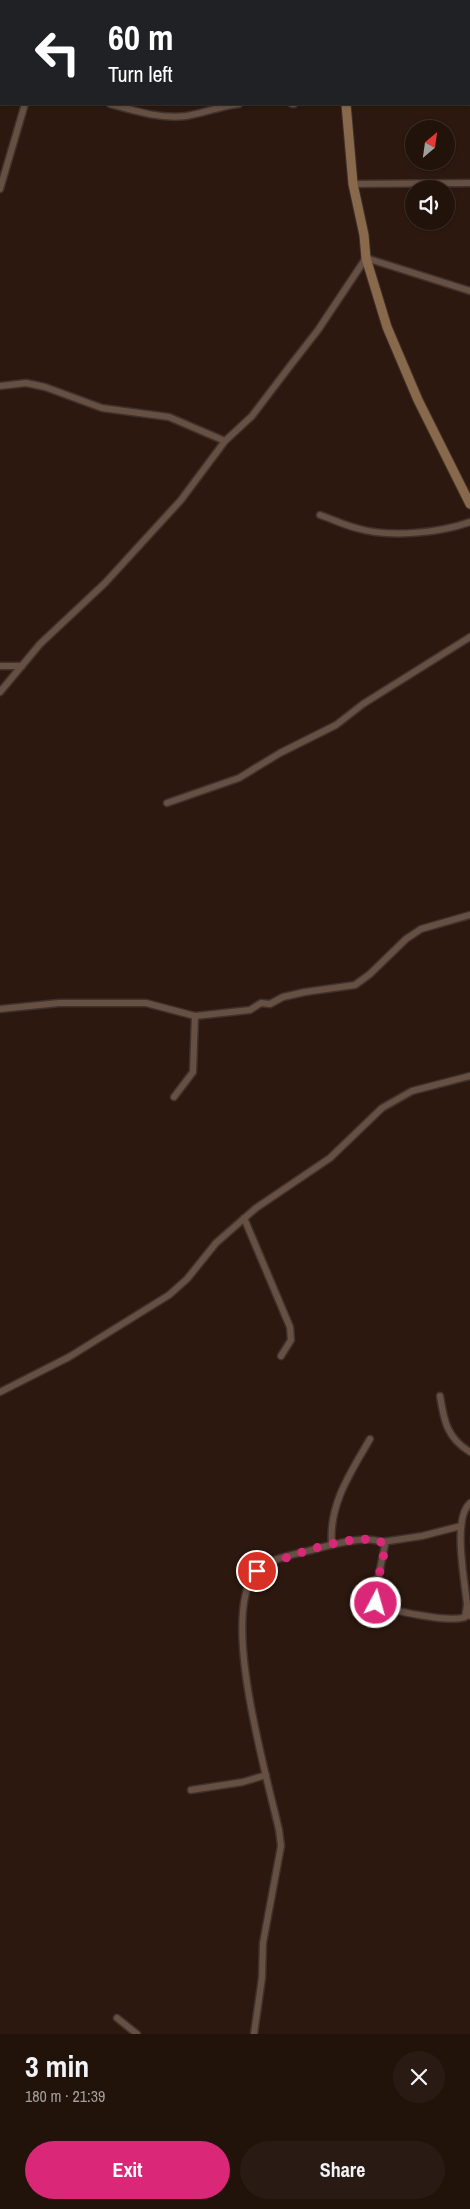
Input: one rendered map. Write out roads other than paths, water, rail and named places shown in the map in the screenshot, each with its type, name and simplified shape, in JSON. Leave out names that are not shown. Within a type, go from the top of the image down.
[{"type":"main road","points":[[346,105],[353,184],[364,235],[366,258],[387,327],[418,400],[469,499]]},
{"type":"street","points":[[0,189],[25,105]]},
{"type":"street","points":[[114,105],[143,113],[167,116],[186,116],[235,105]]},
{"type":"street","points":[[353,184],[470,183]]},
{"type":"street","points":[[0,692],[40,644],[105,583],[182,500],[225,441],[252,416],[285,374],[318,330],[366,258],[470,291]]},
{"type":"street","points":[[0,386],[26,383],[45,387],[102,408],[169,416],[225,441]]},
{"type":"street","points":[[320,515],[357,529],[382,533],[450,529],[470,522]]},
{"type":"street","points":[[167,803],[240,778],[280,753],[336,725],[363,704],[470,636]]},
{"type":"street","points":[[0,666],[22,666]]},
{"type":"street","points":[[0,1009],[59,1003],[146,1003],[196,1016],[250,1010],[262,1002],[270,1004],[283,997],[355,985],[370,974],[406,939],[421,929],[470,915]]},
{"type":"street","points":[[174,1097],[193,1072],[196,1016]]},
{"type":"street","points":[[0,1392],[69,1357],[169,1295],[187,1279],[216,1243],[244,1218],[330,1158],[382,1108],[412,1091],[470,1076]]},
{"type":"street","points":[[244,1218],[290,1327],[291,1340],[281,1356]]},
{"type":"street","points":[[440,1396],[448,1432],[459,1445],[470,1452]]},
{"type":"street","points":[[332,1544],[330,1526],[336,1504],[370,1439]]},
{"type":"street","points":[[470,1503],[465,1507],[461,1526],[467,1604],[470,1616]]},
{"type":"street","points":[[254,2034],[262,1978],[263,1943],[281,1846],[248,1687],[243,1643],[242,1608],[248,1584],[257,1571],[272,1562],[332,1544],[366,1539],[382,1542],[422,1536],[461,1526]]},
{"type":"street","points":[[382,1542],[385,1549],[374,1598],[376,1603],[394,1610],[452,1619],[465,1617],[467,1604]]},
{"type":"street","points":[[191,1790],[242,1782],[266,1775]]},
{"type":"street","points":[[117,2018],[137,2034]]}]
